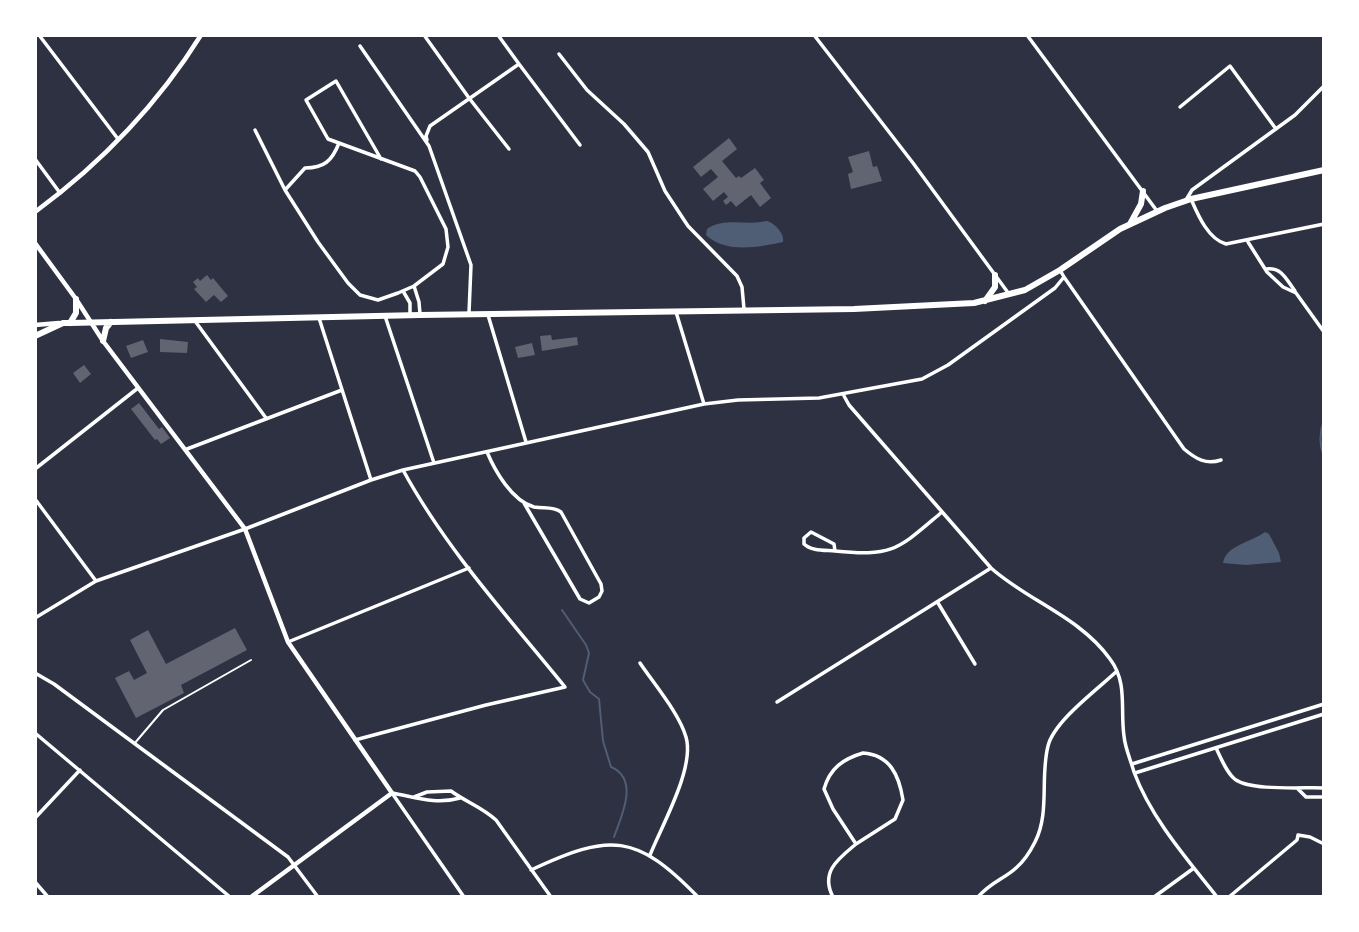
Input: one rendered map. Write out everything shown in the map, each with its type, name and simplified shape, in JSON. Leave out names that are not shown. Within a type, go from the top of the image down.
[{"type":"main road","points":[[35,336],[67,323],[854,309],[985,301],[1025,290],[1060,270],[1101,240],[1157,211],[1188,200],[1324,170]]},
{"type":"main road","points":[[1130,224],[1141,204],[1143,191]]},
{"type":"main road","points":[[985,301],[995,287],[995,275]]},
{"type":"main road","points":[[67,323],[76,313],[76,299]]},
{"type":"main road","points":[[103,341],[106,328],[111,322]]},
{"type":"street","points":[[39,35],[119,141]]},
{"type":"street","points":[[35,212],[60,194],[119,141],[176,71],[201,35]]},
{"type":"street","points":[[424,35],[509,149]]},
{"type":"street","points":[[498,35],[580,145]]},
{"type":"street","points":[[814,35],[1011,295]]},
{"type":"street","points":[[1027,35],[1157,211]]},
{"type":"street","points":[[360,46],[429,146]]},
{"type":"street","points":[[559,54],[587,90],[648,152],[665,191],[688,226],[737,276],[742,287],[744,311]]},
{"type":"street","points":[[469,315],[471,265],[426,136],[430,126],[519,64]]},
{"type":"street","points":[[1180,107],[1230,66],[1276,129]]},
{"type":"street","points":[[255,130],[285,190],[318,242],[360,295],[378,300],[414,286],[443,264],[448,247],[446,229],[425,185],[415,172],[328,139],[306,100],[336,80],[381,159]]},
{"type":"street","points":[[1324,86],[1295,115],[1192,190],[1188,200],[1219,242],[1226,244],[1324,224]]},
{"type":"street","points":[[285,190],[305,168],[317,168],[331,160],[339,143]]},
{"type":"street","points":[[35,159],[60,194]]},
{"type":"street","points":[[1247,241],[1283,287],[1296,293]]},
{"type":"street","points":[[35,243],[103,341],[245,528],[288,642],[464,897]]},
{"type":"street","points":[[1266,268],[1280,271],[1324,332]]},
{"type":"street","points":[[1060,270],[1184,449],[1202,461],[1212,463],[1221,460]]},
{"type":"street","points":[[35,618],[96,581],[403,470],[704,404],[729,400],[844,395],[922,380],[948,365],[1055,288],[1064,277]]},
{"type":"street","points":[[414,286],[420,315]]},
{"type":"street","points":[[403,291],[410,303],[410,315]]},
{"type":"street","points":[[676,312],[704,404]]},
{"type":"street","points":[[488,315],[526,442]]},
{"type":"street","points":[[385,316],[434,463]]},
{"type":"street","points":[[319,318],[371,480]]},
{"type":"street","points":[[194,321],[266,418]]},
{"type":"street","points":[[35,325],[67,323]]},
{"type":"street","points":[[35,468],[138,388]]},
{"type":"street","points":[[187,449],[342,390]]},
{"type":"street","points":[[844,395],[849,405],[991,568],[1005,580],[1066,618],[1111,660],[1123,686],[1124,738],[1135,773],[1153,810],[1217,897]]},
{"type":"street","points":[[487,452],[500,476],[524,503],[580,599],[589,603],[594,601],[602,591],[601,584],[561,512],[524,503]]},
{"type":"street","points":[[355,740],[565,687],[470,568],[422,503],[403,470]]},
{"type":"street","points":[[35,499],[96,581]]},
{"type":"street","points":[[835,551],[830,540],[811,532],[804,538],[804,544],[808,548],[835,551],[878,553],[894,550],[942,512]]},
{"type":"street","points":[[288,642],[470,568]]},
{"type":"street","points":[[777,702],[991,568]]},
{"type":"street","points":[[937,602],[975,664]]},
{"type":"street","points":[[640,663],[679,722],[688,748],[687,764],[650,855]]},
{"type":"street","points":[[978,897],[989,884],[1016,869],[1034,844],[1042,817],[1044,773],[1051,737],[1069,716],[1117,671]]},
{"type":"street","points":[[35,673],[54,684],[288,857],[318,897]]},
{"type":"street","points":[[1132,764],[1324,704]]},
{"type":"street","points":[[1135,773],[1324,714]]},
{"type":"street","points":[[35,733],[230,897]]},
{"type":"street","points":[[1216,748],[1236,780],[1256,786],[1324,788]]},
{"type":"street","points":[[833,897],[828,881],[829,870],[835,861],[895,818],[903,800],[895,773],[887,761],[876,754],[863,752],[832,769],[824,789],[833,809],[856,844]]},
{"type":"street","points":[[35,818],[80,770]]},
{"type":"street","points":[[1298,789],[1306,797],[1324,797]]},
{"type":"street","points":[[414,797],[441,790],[451,791],[485,809],[496,820],[551,897]]},
{"type":"street","points":[[251,897],[391,793],[430,802],[460,798]]},
{"type":"street","points":[[1229,897],[1297,840],[1298,835],[1324,844]]},
{"type":"street","points":[[531,870],[562,855],[590,846],[630,846],[650,855],[698,897]]},
{"type":"street","points":[[1154,897],[1194,868]]},
{"type":"street","points":[[35,882],[48,897]]},
{"type":"lane","points":[[134,744],[163,710],[251,660]]},
{"type":"water","points":[[766,221],[778,229],[783,242],[743,248],[723,245],[706,235],[707,229],[721,223]]},
{"type":"water","points":[[1265,532],[1269,534],[1281,562],[1246,565],[1223,563],[1234,548]]},
{"type":"building","points":[[729,138],[737,149],[722,161],[736,178],[741,178],[755,168],[764,180],[760,183],[771,198],[760,207],[751,195],[736,207],[731,201],[726,205],[723,201],[728,197],[724,192],[713,201],[703,189],[718,177],[711,169],[701,177],[693,167]]},
{"type":"building","points":[[869,151],[873,167],[877,166],[882,181],[851,189],[848,174],[853,172],[848,157]]},
{"type":"building","points":[[207,275],[211,280],[213,278],[228,296],[221,302],[214,295],[206,302],[194,289],[197,287],[193,282],[198,278],[200,281]]},
{"type":"building","points":[[551,335],[552,340],[577,337],[578,345],[542,351],[540,336]]},
{"type":"building","points":[[160,339],[188,342],[187,353],[160,352]]},
{"type":"building","points":[[143,340],[148,352],[131,358],[126,346]]},
{"type":"building","points":[[532,343],[535,355],[518,358],[515,347]]},
{"type":"building","points":[[84,365],[91,374],[80,383],[73,373]]},
{"type":"building","points":[[139,403],[159,429],[162,427],[170,438],[161,444],[155,440],[131,409]]},
{"type":"building","points":[[235,628],[247,650],[181,685],[184,693],[136,718],[115,678],[129,671],[134,680],[147,673],[130,640],[148,630],[166,664]]},
{"type":"waterway","points":[[1324,420],[1320,438],[1324,457]]},
{"type":"waterway","points":[[562,610],[589,653],[583,680],[590,692],[599,699],[603,741],[611,767],[625,780],[626,799],[614,837]]}]
